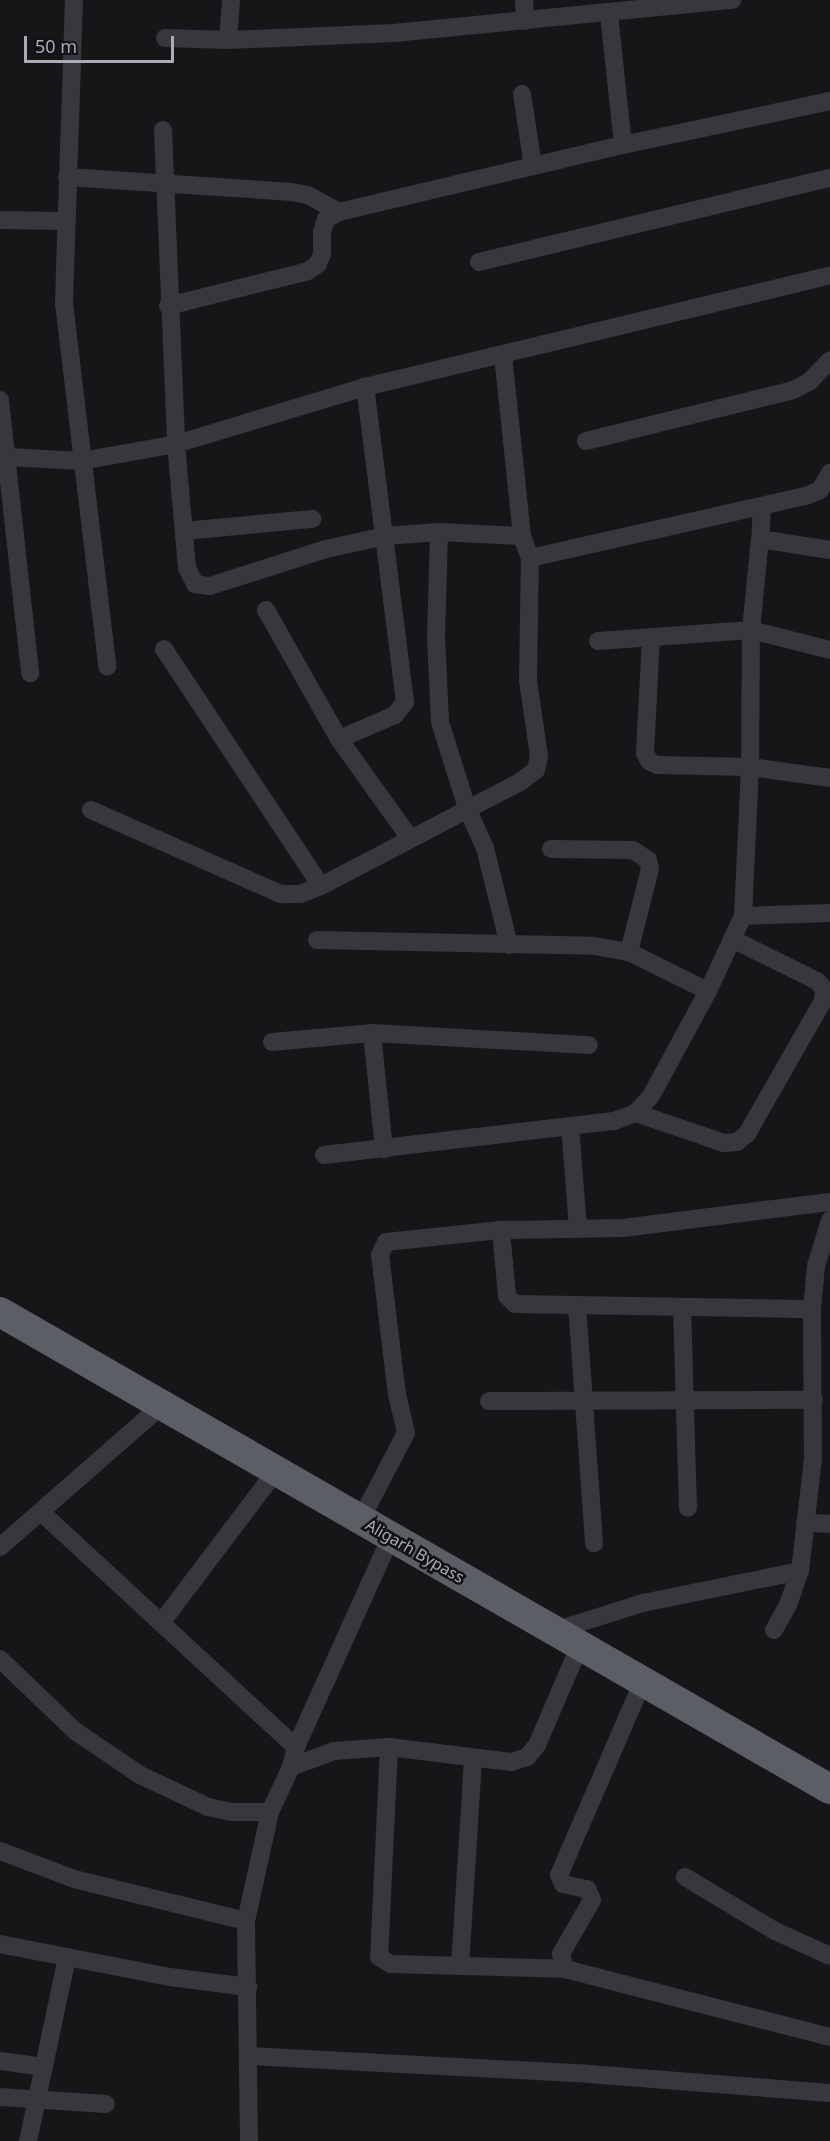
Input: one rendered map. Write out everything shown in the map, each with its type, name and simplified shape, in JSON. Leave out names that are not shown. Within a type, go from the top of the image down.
[{"type":"highway","name":"Aligarh Bypass","points":[[0,1312],[554,1631],[829,1786]]},
{"type":"street","points":[[74,0],[64,221],[68,358],[107,666]]},
{"type":"street","points":[[228,40],[231,0]]},
{"type":"street","points":[[524,0],[525,21]]},
{"type":"street","points":[[165,38],[228,40],[394,33],[609,15],[732,0]]},
{"type":"street","points":[[609,15],[623,145]]},
{"type":"street","points":[[522,94],[533,166]]},
{"type":"street","points":[[168,306],[308,271],[318,264],[322,254],[322,232],[326,219],[339,212],[623,145],[830,101]]},
{"type":"street","points":[[163,130],[168,306],[176,444],[187,568],[195,584],[210,586],[326,549],[385,536],[439,532],[522,536]]},
{"type":"street","points":[[67,177],[292,192],[308,195],[339,212]]},
{"type":"street","points":[[479,262],[830,178]]},
{"type":"street","points":[[0,220],[64,221]]},
{"type":"street","points":[[9,457],[81,461],[176,444],[365,387],[830,275]]},
{"type":"street","points":[[91,810],[281,894],[300,894],[321,886],[520,782],[536,770],[539,756],[528,681],[530,558],[522,536],[503,355]]},
{"type":"street","points":[[586,441],[793,390],[809,382],[830,360]]},
{"type":"street","points":[[339,739],[395,715],[405,702],[365,387]]},
{"type":"street","points":[[0,400],[9,457],[30,673]]},
{"type":"street","points":[[530,558],[762,506],[820,490],[830,473]]},
{"type":"street","points":[[324,1155],[614,1121],[636,1113],[651,1096],[708,991],[743,916],[750,766],[751,630],[762,506]]},
{"type":"street","points":[[184,531],[312,519]]},
{"type":"street","points":[[439,532],[436,637],[440,722],[467,808],[485,848],[509,945]]},
{"type":"street","points":[[760,538],[830,550]]},
{"type":"street","points":[[266,610],[339,739],[410,838]]},
{"type":"street","points":[[598,641],[751,630],[830,650]]},
{"type":"street","points":[[651,638],[645,753],[649,761],[657,765],[750,766],[830,778]]},
{"type":"street","points":[[164,649],[321,886]]},
{"type":"street","points":[[551,849],[633,850],[648,860],[650,869],[629,952]]},
{"type":"street","points":[[743,916],[830,913]]},
{"type":"street","points":[[636,1113],[724,1143],[737,1142],[747,1134],[823,1001],[824,989],[817,981],[732,939]]},
{"type":"street","points":[[317,940],[594,946],[629,952],[708,991]]},
{"type":"street","points":[[272,1042],[372,1033],[589,1044]]},
{"type":"street","points":[[372,1033],[384,1149]]},
{"type":"street","points":[[570,1126],[578,1228]]},
{"type":"street","points":[[361,1519],[406,1433],[394,1377],[381,1248],[399,1238],[501,1230],[706,1220],[830,1202]]},
{"type":"street","points":[[774,1630],[788,1605],[800,1571],[805,1523],[822,1459],[814,1400],[822,1373],[812,1309],[823,1265],[830,1220]]},
{"type":"street","points":[[501,1230],[510,1301],[577,1305],[812,1309]]},
{"type":"street","points":[[577,1305],[594,1543]]},
{"type":"street","points":[[682,1307],[688,1508]]},
{"type":"street","points":[[489,1401],[814,1400]]},
{"type":"street","points":[[0,1547],[162,1405]]},
{"type":"street","points":[[161,1623],[276,1471]]},
{"type":"street","points":[[41,1512],[296,1747]]},
{"type":"street","points":[[805,1523],[830,1524]]},
{"type":"street","points":[[249,2141],[246,1921],[270,1812],[291,1767],[296,1747],[391,1537]]},
{"type":"street","points":[[554,1631],[643,1603],[800,1571]]},
{"type":"street","points":[[291,1767],[334,1751],[389,1747],[511,1762],[527,1757],[537,1745],[580,1645]]},
{"type":"street","points":[[0,1659],[75,1731],[140,1775],[208,1808],[231,1812],[270,1812]]},
{"type":"street","points":[[565,1969],[561,1954],[592,1900],[586,1889],[563,1884],[559,1875],[643,1681]]},
{"type":"street","points":[[389,1747],[379,1957],[391,1964],[565,1969],[830,2037]]},
{"type":"street","points":[[460,1966],[473,1758]]},
{"type":"street","points":[[0,1851],[74,1879],[246,1921]]},
{"type":"street","points":[[685,1876],[775,1931],[830,1956]]},
{"type":"street","points":[[0,1944],[248,1987]]},
{"type":"street","points":[[28,2141],[67,1957]]},
{"type":"street","points":[[249,2056],[589,2074],[830,2093]]},
{"type":"street","points":[[0,2061],[44,2067]]},
{"type":"street","points":[[0,2097],[105,2104]]}]
